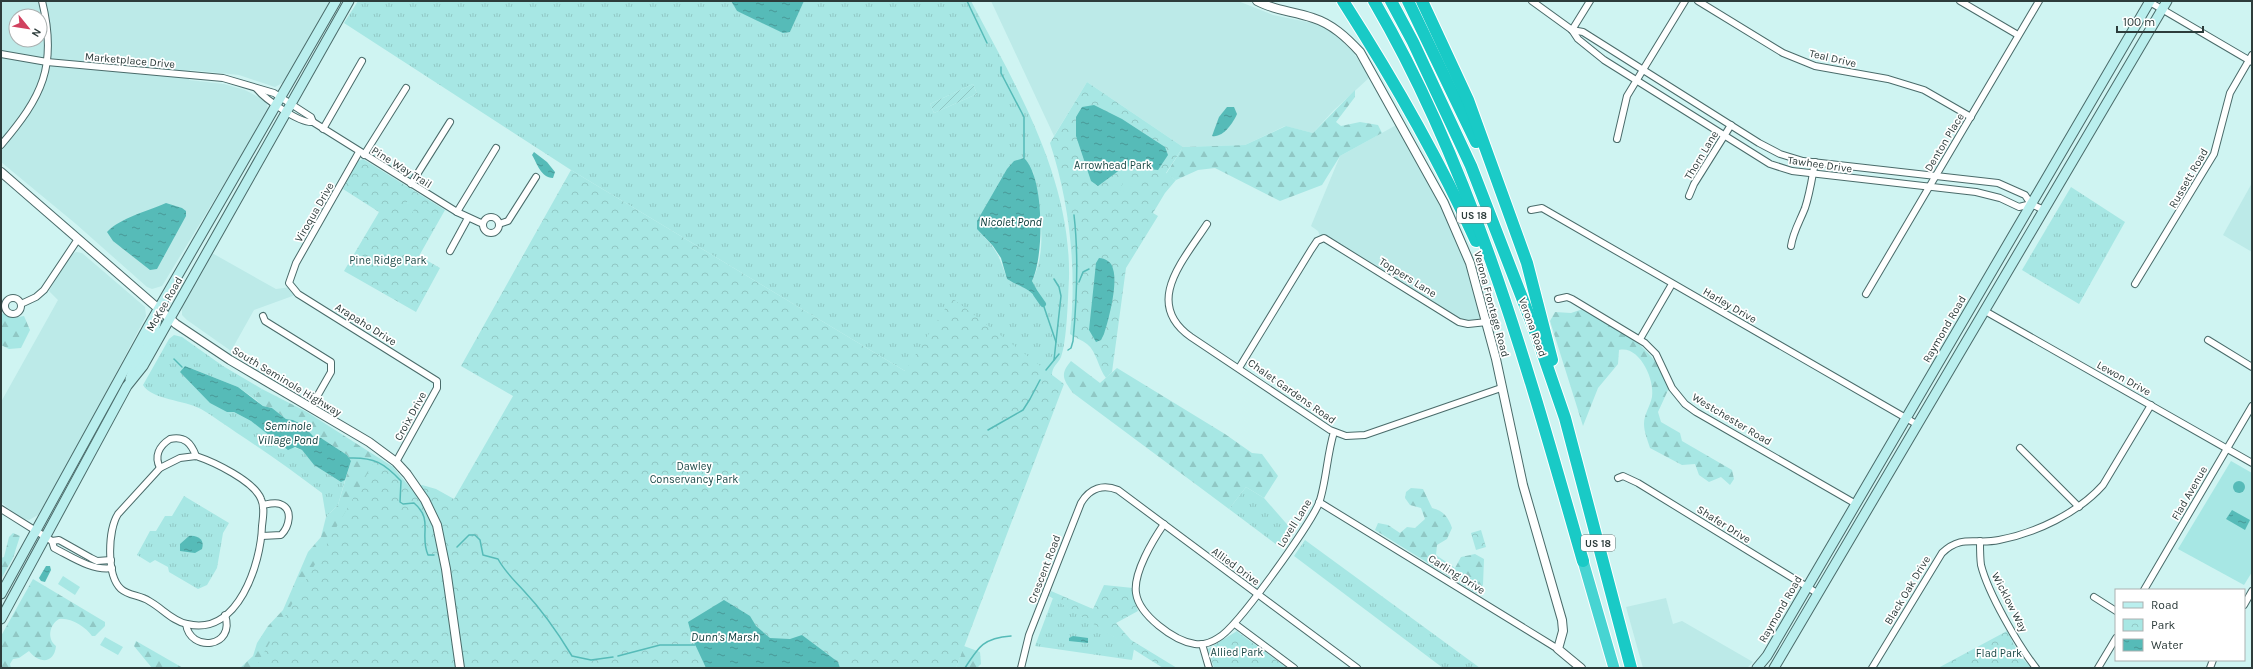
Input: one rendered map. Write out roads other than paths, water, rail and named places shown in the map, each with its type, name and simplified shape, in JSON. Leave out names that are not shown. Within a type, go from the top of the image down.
[{"type":"highway","points":[[1343,1],[1410,110],[1437,158],[1477,242],[1513,326]]},
{"type":"highway","name":"Verona Road","points":[[1374,1],[1423,96],[1470,206],[1500,284],[1584,561],[1614,668]]},
{"type":"highway","name":"Verona Road","points":[[1391,1],[1413,42],[1471,166],[1536,334],[1565,418],[1631,668]]},
{"type":"highway","points":[[1408,1],[1502,195]]},
{"type":"highway","points":[[1422,1],[1468,100],[1527,263],[1542,316],[1565,418]]},
{"type":"main road","name":"McKee Road","points":[[1,619],[158,309],[336,1]]},
{"type":"main road","name":"McKee Road","points":[[1,594],[43,537],[127,386],[143,366],[349,1]]},
{"type":"main road","name":"Raymond Road","points":[[1757,668],[1766,656],[1906,419],[2149,1]]},
{"type":"main road","points":[[1774,668],[2167,1]]},
{"type":"main road","points":[[127,386],[134,365],[157,322],[158,309]]},
{"type":"street","points":[[1,145],[25,116],[38,96],[47,62],[48,29],[42,1]]},
{"type":"street","name":"Verona Frontage Road","points":[[1257,1],[1278,10],[1314,18],[1328,24],[1345,36],[1360,52],[1452,218],[1470,263],[1487,322],[1523,485],[1562,620],[1562,631],[1558,649]]},
{"type":"street","name":"Tawhee Drive","points":[[1532,1],[1572,30],[1578,39],[1635,80],[1770,164],[1787,170],[1813,174],[1990,194],[2019,207],[2031,204]]},
{"type":"street","points":[[1572,30],[1590,1]]},
{"type":"street","points":[[1617,139],[1624,102],[1635,80],[1685,1]]},
{"type":"street","name":"Teal Drive","points":[[1698,1],[1783,53],[1815,66],[1888,78],[1924,90],[1971,117]]},
{"type":"street","points":[[1960,1],[2018,36]]},
{"type":"street","name":"Denton Place","points":[[1866,294],[2039,1]]},
{"type":"street","points":[[2149,1],[2251,59]]},
{"type":"street","name":"Tawhee Drive","points":[[1572,30],[1583,32],[1780,154],[1815,162],[1998,183],[2026,195],[2031,204],[2044,210]]},
{"type":"street","name":"Marketplace Drive","points":[[1,54],[47,62],[223,78],[257,89],[265,89],[289,108]]},
{"type":"street","name":"Russett Road","points":[[2135,284],[2214,154],[2230,93],[2251,59]]},
{"type":"street","points":[[323,129],[362,61]]},
{"type":"street","name":"Viroqua Drive","points":[[289,283],[294,268],[362,153],[406,88]]},
{"type":"street","name":"Marketplace Drive","points":[[257,89],[261,94],[279,101],[289,108]]},
{"type":"street","name":"Pine Way Trail","points":[[289,108],[307,123],[313,122],[457,212],[483,224],[486,232],[496,232],[499,224],[497,220],[490,217],[483,224]]},
{"type":"street","points":[[411,184],[450,122]]},
{"type":"street","name":"Thorn Lane","points":[[1689,196],[1694,184],[1731,125]]},
{"type":"street","points":[[457,212],[496,148]]},
{"type":"street","points":[[1791,246],[1792,236],[1805,206],[1815,162]]},
{"type":"street","name":"South Seminole Highway","points":[[1,172],[170,318],[230,360],[311,407],[396,462],[425,500],[437,525],[446,568],[460,668]]},
{"type":"street","points":[[499,224],[508,221],[536,177]]},
{"type":"street","name":"Harley Drive","points":[[1531,210],[1542,208],[1918,425]]},
{"type":"street","points":[[450,251],[468,218]]},
{"type":"street","points":[[1207,224],[1171,283],[1167,295],[1168,305],[1174,323],[1182,331],[1239,368]]},
{"type":"street","name":"Toppers Lane","points":[[1321,238],[1333,242],[1459,322],[1468,324],[1487,322]]},
{"type":"street","name":"Chalet Gardens Road","points":[[1321,238],[1311,250],[1239,368],[1334,432],[1346,436],[1365,435],[1501,388]]},
{"type":"street","points":[[21,304],[36,298],[44,290],[78,239]]},
{"type":"street","name":"Arapaho Drive","points":[[289,283],[298,294],[435,380]]},
{"type":"street","points":[[1640,339],[1672,284]]},
{"type":"street","name":"Westchester Road","points":[[1558,299],[1567,297],[1572,299],[1640,339],[1656,354],[1672,388],[1685,404],[1856,504]]},
{"type":"street","name":"Lewon Drive","points":[[1985,311],[2252,463]]},
{"type":"street","points":[[262,316],[265,321],[331,362],[331,372],[311,407]]},
{"type":"street","points":[[2208,340],[2252,367]]},
{"type":"street","name":"Croix Drive","points":[[396,462],[437,388],[438,385],[435,380]]},
{"type":"street","name":"Black Oak Drive","points":[[1872,668],[1942,553],[1951,544],[1961,540],[1998,540],[2013,536],[2052,521],[2079,507],[2103,485],[2151,405]]},
{"type":"street","name":"Flad Avenue","points":[[2145,589],[2252,406]]},
{"type":"street","name":"Lovell Lane","points":[[1202,644],[1219,638],[1235,624],[1287,553],[1319,502],[1328,450],[1334,432]]},
{"type":"street","points":[[160,468],[157,458],[159,450],[170,439],[184,439],[189,442],[196,456]]},
{"type":"street","points":[[2020,448],[2079,507]]},
{"type":"street","points":[[196,456],[214,463],[248,484],[258,493],[263,505],[262,536],[248,588],[238,604],[225,615],[207,624],[186,624],[169,616],[148,600],[122,590],[116,582],[111,560],[110,538],[113,522],[121,510],[140,492],[160,468],[180,458],[196,456]]},
{"type":"street","name":"Shafer Drive","points":[[1618,478],[1623,476],[1638,482],[1817,593]]},
{"type":"street","name":"Allied Drive","points":[[1100,488],[1110,487],[1118,490],[1357,668]]},
{"type":"street","name":"Crescent Road","points":[[1021,668],[1029,635],[1081,503],[1092,490],[1100,488]]},
{"type":"street","name":"Carling Drive","points":[[1319,502],[1558,649],[1581,668]]},
{"type":"street","points":[[262,536],[281,535],[285,531],[289,520],[287,511],[282,505],[278,503],[263,505]]},
{"type":"street","points":[[1,509],[43,537],[54,548],[93,567],[104,569],[112,568]]},
{"type":"street","points":[[1164,524],[1152,543],[1140,571],[1136,592],[1138,600],[1150,619],[1184,640],[1202,644],[1208,668]]},
{"type":"street","points":[[43,537],[59,540],[97,561],[111,560]]},
{"type":"street","name":"Wicklow Way","points":[[1980,541],[1981,565],[1989,586],[2026,656],[2036,668]]},
{"type":"street","points":[[2245,603],[2252,591]]},
{"type":"street","points":[[2094,597],[2115,610]]},
{"type":"street","points":[[186,624],[188,632],[193,638],[208,643],[221,638],[226,633],[228,626],[225,615]]},
{"type":"street","points":[[1235,624],[1294,668]]},
{"type":"street","points":[[2098,668],[2115,640]]},
{"type":"water","points":[[731,1],[804,1],[790,32],[783,33],[737,11]]},
{"type":"water","points":[[1094,105],[1122,119],[1165,147],[1168,155],[1158,170],[1125,166],[1098,186],[1091,181],[1076,136],[1076,117],[1082,107]]},
{"type":"water","points":[[1227,107],[1234,107],[1237,114],[1235,118],[1224,132],[1220,135],[1212,136],[1219,117]]},
{"type":"water","points":[[534,152],[547,162],[555,172],[553,178],[545,176],[542,173],[532,155]]},
{"type":"water","name":"Nicolet Pond","points":[[1024,158],[1031,168],[1036,182],[1039,199],[1039,254],[1032,281],[1038,292],[1034,295],[1007,279],[1001,258],[993,246],[977,229],[977,221],[1007,169],[1014,161]]},
{"type":"water","points":[[166,203],[182,208],[186,211],[186,216],[157,269],[150,270],[113,241],[107,232],[119,223],[135,215]]},
{"type":"water","points":[[1099,258],[1110,262],[1111,264],[1114,275],[1114,292],[1104,334],[1101,340],[1096,342],[1089,330],[1096,263]]},
{"type":"water","name":"Seminole Village Pond","points":[[185,366],[238,387],[263,406],[272,408],[286,419],[293,420],[303,425],[313,436],[321,438],[347,455],[351,461],[345,480],[341,482],[314,465],[302,450],[295,447],[288,450],[251,421],[234,412],[227,412],[210,403],[180,372]]},
{"type":"water","points":[[2237,481],[2241,481],[2245,487],[2241,493],[2237,493],[2233,489],[2233,485]]},
{"type":"water","points":[[2232,510],[2250,520],[2245,530],[2226,519]]},
{"type":"water","points":[[189,536],[198,537],[202,541],[202,549],[195,553],[180,551],[180,544]]},
{"type":"water","points":[[46,566],[50,566],[51,570],[45,582],[41,581],[39,578]]},
{"type":"water","name":"Dunn's Marsh","points":[[724,600],[750,616],[756,626],[770,638],[790,639],[802,635],[838,662],[840,668],[706,668],[693,640],[688,622]]},
{"type":"water","points":[[1073,636],[1088,638],[1088,643],[1069,641],[1069,638]]},
{"type":"waterway","points":[[967,1],[987,43]]},
{"type":"waterway","points":[[1001,67],[1001,73],[1024,117],[1024,158]]},
{"type":"waterway","points":[[1068,350],[1071,348],[1073,341],[1076,294],[1077,247],[1074,215]]},
{"type":"waterway","points":[[1079,282],[1083,272],[1089,269]]},
{"type":"waterway","points":[[1054,279],[1059,287],[1061,296],[1054,360]]},
{"type":"waterway","points":[[1036,294],[1043,304]]},
{"type":"waterway","points":[[1043,304],[1056,342]]},
{"type":"waterway","points":[[1046,370],[1059,354]]},
{"type":"waterway","points":[[174,359],[182,367]]},
{"type":"waterway","points":[[988,430],[1023,410],[1040,380]]},
{"type":"waterway","points":[[349,458],[358,458],[378,462],[401,481],[400,502],[403,504],[414,503],[420,509],[425,521],[425,540],[428,555],[434,555]]},
{"type":"waterway","points":[[457,547],[469,535],[475,535],[480,540],[483,555],[498,559],[507,572],[531,598],[572,656],[591,660],[613,657]]},
{"type":"waterway","points":[[965,668],[983,644],[994,639],[1011,636]]},
{"type":"waterway","points":[[618,656],[660,645],[695,645]]},
{"type":"park label","name":"Arrowhead Park","points":[[1113,165]]},
{"type":"park label","name":"Pine Ridge Park","points":[[388,260]]},
{"type":"park label","name":"Dawley Conservancy Park","points":[[694,472]]},
{"type":"park label","name":"Allied Park","points":[[1237,652]]},
{"type":"park label","name":"Flad Park","points":[[1999,653]]}]
